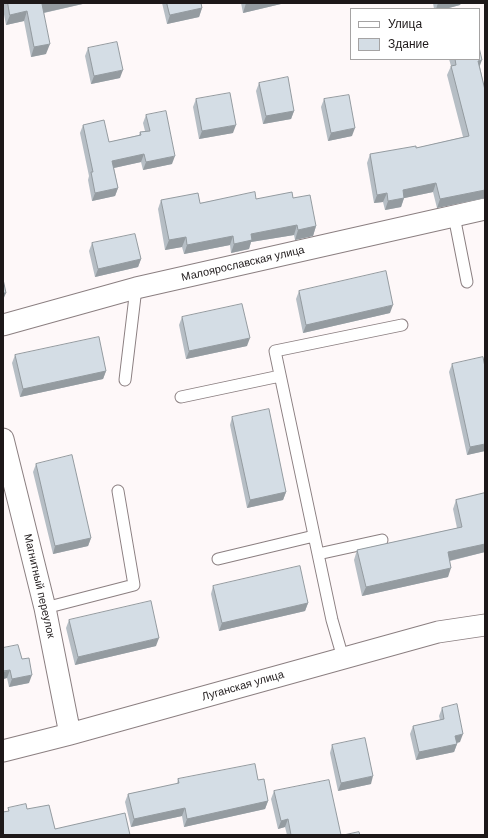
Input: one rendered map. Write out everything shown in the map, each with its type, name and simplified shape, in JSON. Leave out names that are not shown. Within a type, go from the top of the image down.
[{"type":"street","name":"Малоярославская улица","points":[[3,325],[136,288],[485,209]]},
{"type":"street","name":"Магнитный переулок","points":[[3,439],[44,608],[70,734]]},
{"type":"street","name":"Луганская улица","points":[[3,751],[70,734],[438,632],[485,625]]},
{"type":"lane","points":[[454,216],[467,282]]},
{"type":"lane","points":[[125,380],[136,288]]},
{"type":"lane","points":[[343,658],[332,620],[275,351],[402,325]]},
{"type":"lane","points":[[181,397],[280,376]]},
{"type":"lane","points":[[44,608],[134,585],[118,491]]},
{"type":"lane","points":[[218,559],[314,536]]},
{"type":"lane","points":[[318,554],[382,540]]},
{"type":"building","points":[[8,3],[46,3],[42,4],[50,44],[34,47],[27,11],[10,15]]},
{"type":"building","points":[[167,3],[201,3],[202,8],[170,15]]},
{"type":"building","points":[[117,42],[123,70],[94,76],[88,48]]},
{"type":"building","points":[[480,51],[482,60],[478,61],[485,90],[485,190],[440,199],[436,183],[403,190],[404,198],[388,201],[387,193],[377,195],[370,154],[416,146],[416,148],[469,136],[451,66],[456,65],[455,60],[480,60]]},
{"type":"building","points":[[288,77],[294,111],[266,116],[259,83]]},
{"type":"building","points":[[230,93],[236,125],[202,131],[196,99]]},
{"type":"building","points":[[349,95],[355,128],[331,133],[324,99]]},
{"type":"building","points":[[166,111],[175,156],[146,162],[144,154],[112,161],[118,188],[95,193],[91,172],[93,172],[83,125],[104,120],[109,142],[141,135],[140,132],[150,131],[146,115]]},
{"type":"building","points":[[255,192],[256,199],[292,192],[293,198],[310,195],[316,226],[298,230],[297,225],[251,234],[252,240],[234,244],[233,236],[187,245],[186,237],[169,240],[161,200],[198,193],[200,203]]},
{"type":"building","points":[[135,234],[141,259],[98,269],[92,243]]},
{"type":"building","points":[[386,271],[393,305],[306,325],[299,291]]},
{"type":"building","points":[[3,279],[6,293],[3,293]]},
{"type":"building","points":[[242,304],[250,338],[189,351],[182,317]]},
{"type":"building","points":[[99,337],[106,371],[23,389],[15,355]]},
{"type":"building","points":[[483,357],[485,367],[485,444],[470,447],[452,364]]},
{"type":"building","points":[[269,409],[286,492],[250,500],[232,417]]},
{"type":"building","points":[[72,455],[91,538],[55,546],[36,464]]},
{"type":"building","points":[[485,493],[485,544],[448,552],[451,568],[366,587],[357,550],[462,527],[456,500]]},
{"type":"building","points":[[300,566],[308,603],[222,623],[213,586]]},
{"type":"building","points":[[151,601],[159,638],[78,657],[69,620]]},
{"type":"building","points":[[18,645],[22,659],[29,658],[32,675],[12,679],[10,670],[3,671],[3,648]]},
{"type":"building","points":[[457,704],[463,734],[455,736],[457,744],[419,752],[413,726],[444,719],[442,708]]},
{"type":"building","points":[[365,738],[373,776],[341,783],[332,745]]},
{"type":"building","points":[[255,764],[258,780],[264,779],[268,801],[187,819],[185,808],[134,819],[128,794],[179,783],[178,779]]},
{"type":"building","points":[[329,780],[341,835],[291,835],[288,819],[281,821],[274,791]]},
{"type":"building","points":[[26,804],[27,809],[49,805],[55,829],[125,813],[130,835],[3,835],[3,812],[9,811],[8,808]]},
{"type":"building","points":[[359,832],[360,835],[344,835]]}]
